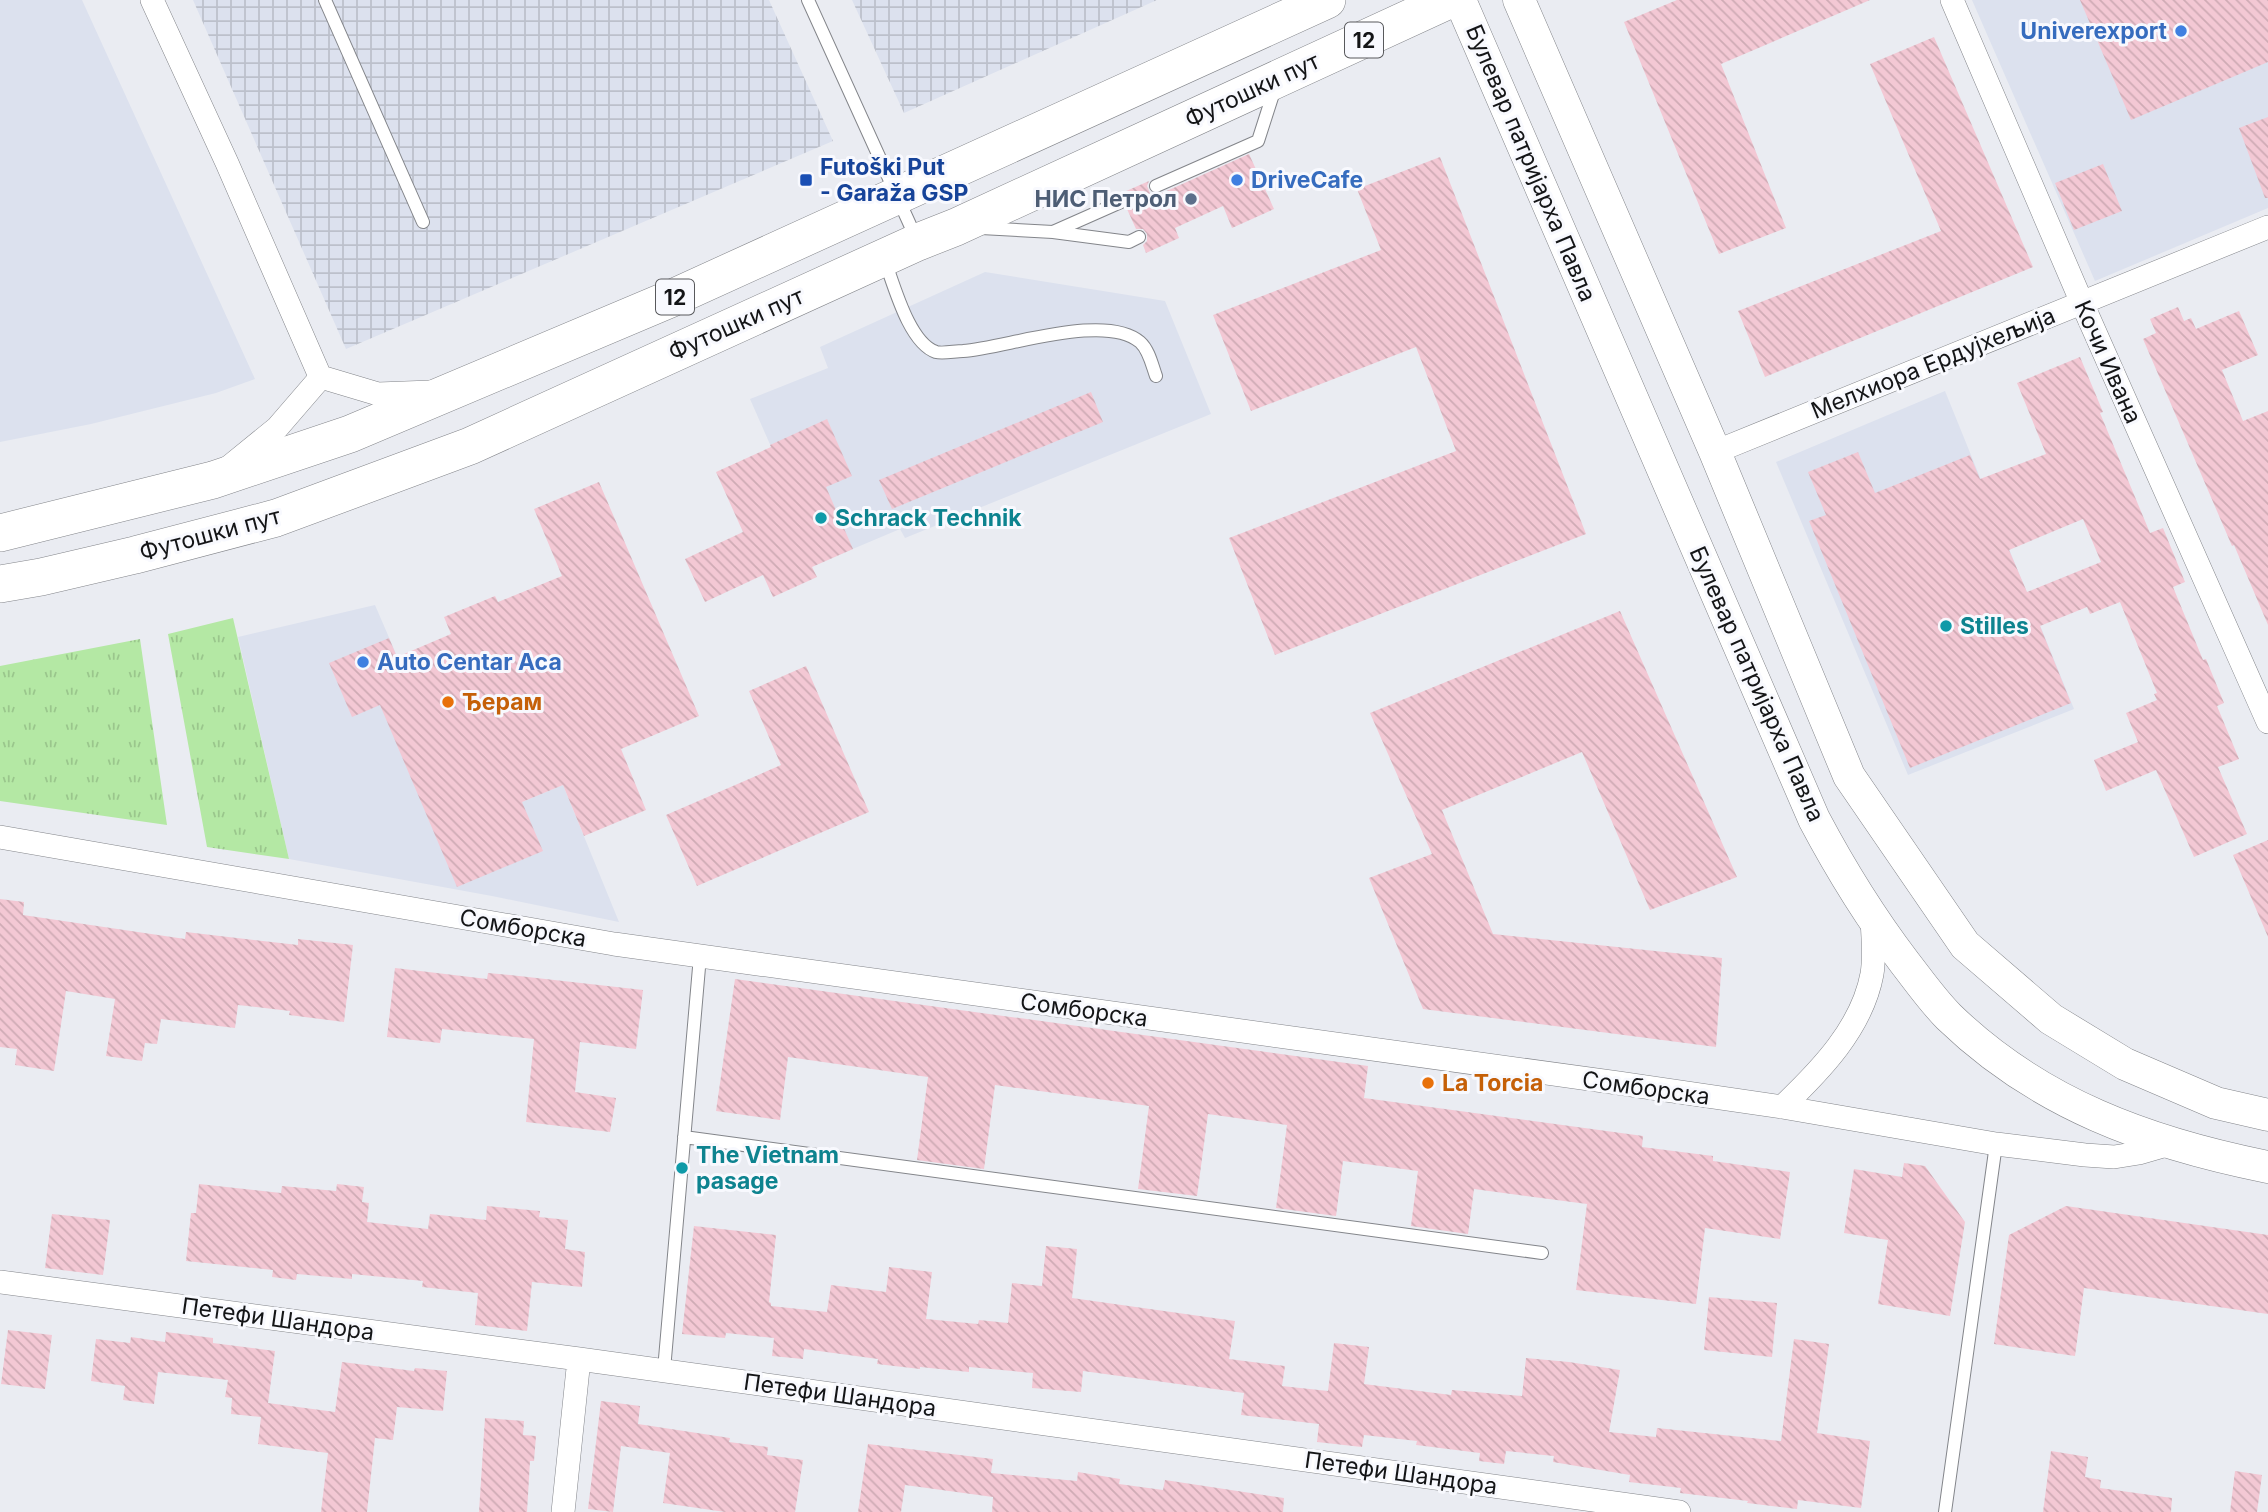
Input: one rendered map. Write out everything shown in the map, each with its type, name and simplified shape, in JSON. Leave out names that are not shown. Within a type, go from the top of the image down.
[{"type":"main road","name":"12","points":[[0,533],[213,480],[350,434],[670,299],[1327,0]]},
{"type":"main road","name":"Футошки пут","points":[[0,584],[135,555],[276,518],[470,446],[884,257],[957,227],[1449,0]]},
{"type":"main road","name":"Булевар патријарха Павла","points":[[1460,0],[1814,819],[1872,920],[1923,987],[1949,1016],[1993,1054],[2044,1089],[2086,1112],[2129,1130],[2211,1156],[2268,1167]]},
{"type":"main road","name":"Булевар патријарха Павла","points":[[1518,0],[1715,452],[1849,776],[1965,945],[2052,1019],[2125,1064],[2216,1103],[2268,1115]]},
{"type":"street","points":[[152,0],[321,377],[378,394],[456,391]]},
{"type":"street","name":"Кочи Ивана","points":[[1952,0],[2082,303],[2268,722]]},
{"type":"street","name":"Мелхиора Ердујхељија","points":[[1715,452],[2268,227]]},
{"type":"street","points":[[213,480],[276,428],[321,377]]},
{"type":"street","name":"Сомборска","points":[[0,837],[614,944],[1782,1107],[1996,1144],[2114,1157],[2171,1144]]},
{"type":"street","points":[[1782,1107],[1799,1092],[1850,1031],[1858,1016],[1872,973],[1872,920]]},
{"type":"street","name":"Петефи Шандора","points":[[0,1282],[664,1370],[1597,1506],[1679,1512]]},
{"type":"street","points":[[563,1512],[579,1359]]},
{"type":"lane","points":[[324,0],[423,222]]},
{"type":"lane","points":[[808,0],[918,242]]},
{"type":"lane","points":[[1156,186],[1192,174],[1258,141],[1278,78]]},
{"type":"lane","points":[[1053,232],[1123,201]]},
{"type":"lane","points":[[957,227],[1053,232],[1129,242],[1139,237]]},
{"type":"lane","points":[[884,257],[908,323],[922,341],[936,352],[973,350],[1064,332],[1110,330],[1131,336],[1142,344],[1156,376]]},
{"type":"lane","points":[[664,1370],[700,956]]},
{"type":"lane","points":[[684,1138],[1542,1253]]},
{"type":"lane","points":[[1945,1512],[1996,1144]]},
{"type":"shaded area","points":[[0,0],[82,0],[255,379],[216,393],[91,424],[0,442]]},
{"type":"shaded area","points":[[193,0],[769,0],[833,141],[346,349]]},
{"type":"shaded area","points":[[852,0],[1157,0],[904,113]]},
{"type":"shaded area","points":[[1972,0],[2268,0],[2268,208],[2095,281]]},
{"type":"shaded area","points":[[985,272],[1165,301],[1211,414],[905,538],[900,529],[822,562],[750,399],[828,368],[820,347]]},
{"type":"shaded area","name":"Stilles","points":[[1945,391],[2074,709],[1908,775],[1776,462]]},
{"type":"shaded area","points":[[375,605],[446,770],[499,748],[522,802],[563,785],[619,922],[289,859],[238,637]]},
{"type":"green space","points":[[233,618],[289,859],[207,847],[168,634]]},
{"type":"green space","points":[[140,639],[167,825],[0,801],[0,666]]},
{"type":"building","points":[[1677,0],[1870,0],[1721,64],[1786,228],[1719,254],[1624,22]]},
{"type":"building","name":"Univerexport","points":[[2080,0],[2268,0],[2268,62],[2131,120]]},
{"type":"building","points":[[1934,37],[2033,267],[1765,377],[1738,311],[1941,231],[1870,64]]},
{"type":"building","points":[[2268,117],[2268,198],[2265,198],[2239,128]]},
{"type":"building","points":[[1249,154],[1274,209],[1232,228],[1223,206],[1175,228],[1179,238],[1146,253],[1143,245],[1147,241],[1147,234],[1143,229],[1136,229],[1127,209],[1131,198],[1124,192],[1149,181],[1147,186],[1150,193],[1160,194]]},
{"type":"building","points":[[1440,157],[1586,534],[1275,655],[1229,538],[1456,451],[1416,347],[1251,411],[1213,315],[1381,250],[1357,189]]},
{"type":"building","points":[[2103,164],[2122,211],[2074,230],[2055,183]]},
{"type":"building","points":[[2178,307],[2184,321],[2191,318],[2196,329],[2239,311],[2258,355],[2222,370],[2243,421],[2268,411],[2268,625],[2143,339],[2156,333],[2150,319]]},
{"type":"building","points":[[2080,357],[2103,412],[2100,413],[2150,533],[2163,528],[2185,582],[2173,587],[2224,703],[2217,706],[2239,759],[2218,767],[2247,834],[2194,857],[2156,770],[2106,791],[2094,760],[2138,742],[2126,713],[2157,700],[2154,694],[2157,693],[2120,602],[2090,614],[2087,607],[2040,626],[2071,703],[1910,768],[1809,521],[1826,515],[1808,472],[1858,452],[1875,493],[1970,455],[1980,479],[2046,454],[2017,383]],"holes":[[[2083,519],[2101,562],[2027,592],[2009,550]]]},
{"type":"building","points":[[1091,392],[1103,422],[892,509],[879,480]]},
{"type":"building","points":[[827,419],[852,476],[826,487],[853,549],[812,567],[817,577],[773,597],[763,575],[705,602],[685,559],[743,532],[716,472]]},
{"type":"building","points":[[599,482],[699,716],[621,749],[646,810],[584,836],[563,785],[522,802],[543,851],[457,887],[380,705],[352,717],[329,663],[389,638],[397,657],[451,634],[444,617],[495,596],[498,602],[562,576],[534,509]]},
{"type":"building","points":[[1620,611],[1737,877],[1650,910],[1582,752],[1442,810],[1493,934],[1722,958],[1716,1047],[1423,1009],[1369,878],[1432,854],[1370,713]]},
{"type":"building","points":[[806,666],[869,812],[697,886],[666,815],[781,765],[749,691]]},
{"type":"building","points":[[2268,840],[2268,937],[2233,855]]},
{"type":"building","points":[[0,899],[24,902],[23,915],[185,939],[186,932],[298,945],[298,939],[353,945],[344,1022],[289,1015],[290,1011],[238,1005],[235,1028],[161,1019],[157,1044],[145,1043],[142,1061],[106,1056],[115,999],[66,991],[54,1071],[15,1065],[17,1049],[0,1047]]},
{"type":"building","points":[[395,968],[487,979],[488,973],[643,990],[636,1049],[580,1042],[575,1092],[616,1098],[610,1132],[526,1122],[534,1039],[442,1029],[440,1043],[387,1037]]},
{"type":"building","points":[[735,979],[1368,1066],[1364,1098],[1643,1136],[1642,1147],[1713,1156],[1713,1161],[1790,1172],[1780,1239],[1705,1228],[1696,1304],[1576,1290],[1587,1204],[1474,1189],[1468,1234],[1411,1226],[1418,1171],[1343,1161],[1336,1216],[1276,1208],[1287,1125],[1208,1114],[1197,1196],[1138,1189],[1149,1106],[995,1085],[984,1169],[917,1160],[928,1077],[788,1057],[780,1120],[716,1111]]},
{"type":"building","points":[[1904,1163],[1925,1166],[1965,1222],[1950,1316],[1878,1304],[1888,1240],[1844,1233],[1854,1169],[1902,1177]]},
{"type":"building","points":[[199,1184],[281,1193],[282,1186],[336,1191],[337,1184],[364,1187],[362,1202],[369,1203],[367,1222],[428,1229],[430,1214],[486,1220],[487,1206],[540,1211],[539,1217],[568,1220],[565,1249],[585,1252],[582,1287],[532,1282],[527,1331],[475,1325],[478,1293],[422,1287],[423,1281],[352,1274],[352,1279],[297,1274],[296,1280],[272,1277],[273,1270],[186,1261],[191,1213],[196,1213]]},
{"type":"building","points":[[2066,1206],[2268,1235],[2268,1314],[2084,1288],[2075,1356],[1994,1344],[2009,1235]]},
{"type":"building","points":[[52,1214],[110,1220],[103,1275],[45,1268]]},
{"type":"building","points":[[694,1226],[776,1235],[769,1302],[771,1306],[827,1312],[831,1285],[886,1292],[889,1267],[932,1272],[926,1319],[978,1324],[979,1320],[1008,1323],[1012,1283],[1042,1286],[1046,1246],[1077,1249],[1072,1298],[1235,1321],[1229,1359],[1285,1366],[1282,1386],[1328,1391],[1334,1343],[1369,1347],[1364,1384],[1451,1395],[1452,1390],[1522,1396],[1526,1358],[1569,1362],[1620,1370],[1609,1432],[1656,1437],[1657,1428],[1781,1441],[1794,1339],[1829,1344],[1817,1433],[1870,1441],[1861,1508],[1798,1500],[1797,1509],[1680,1493],[1681,1488],[1629,1482],[1630,1475],[1553,1462],[1554,1456],[1506,1451],[1504,1464],[1479,1461],[1480,1453],[1416,1445],[1417,1441],[1364,1435],[1362,1447],[1317,1442],[1319,1424],[1241,1415],[1244,1393],[1083,1371],[1081,1392],[1032,1388],[1033,1373],[969,1367],[969,1372],[920,1369],[877,1364],[878,1359],[804,1349],[803,1359],[772,1356],[774,1338],[726,1333],[725,1338],[682,1334]]},
{"type":"building","points":[[1709,1297],[1777,1303],[1772,1357],[1704,1350]]},
{"type":"building","points":[[8,1330],[52,1335],[45,1389],[1,1384]]},
{"type":"building","points":[[166,1332],[213,1338],[213,1343],[275,1351],[268,1403],[335,1412],[342,1362],[414,1371],[415,1368],[447,1371],[443,1411],[397,1407],[393,1440],[375,1438],[367,1512],[321,1512],[328,1453],[258,1444],[261,1417],[231,1414],[232,1398],[225,1397],[228,1380],[158,1372],[154,1404],[123,1400],[125,1386],[91,1381],[96,1339],[130,1343],[131,1337],[165,1342]]},
{"type":"building","points":[[601,1401],[640,1406],[638,1424],[730,1438],[729,1442],[768,1447],[767,1455],[803,1460],[795,1512],[725,1512],[663,1503],[670,1453],[621,1446],[613,1512],[588,1509]]},
{"type":"building","points":[[485,1418],[524,1421],[523,1435],[536,1436],[534,1461],[530,1461],[527,1512],[479,1512]]},
{"type":"building","points":[[868,1444],[993,1459],[991,1473],[1077,1481],[1078,1472],[1120,1479],[1119,1484],[1163,1490],[1165,1480],[1284,1498],[1283,1512],[992,1512],[993,1497],[905,1485],[901,1512],[858,1512]]},
{"type":"building","points":[[2051,1451],[2088,1457],[2085,1477],[2101,1480],[2100,1488],[2172,1498],[2171,1512],[2043,1512]]},
{"type":"building","points":[[2235,1471],[2262,1475],[2257,1512],[2230,1512]]},
{"type":"place","name":"Univerexport","points":[[2181,31]]},
{"type":"place","name":"Futoški Put - Garaža GSP","points":[[806,180]]},
{"type":"place","name":"DriveCafe","points":[[1237,180]]},
{"type":"place","name":"НИС Петрол","points":[[1191,199]]},
{"type":"place","name":"Schrack Technik","points":[[821,518]]},
{"type":"place","name":"Stilles","points":[[1946,626]]},
{"type":"place","name":"Auto Centar Aca","points":[[363,662]]},
{"type":"place","name":"Ђерам","points":[[448,702]]},
{"type":"place","name":"La Torcia","points":[[1428,1083]]},
{"type":"place","name":"The Vietnam pasage","points":[[682,1168]]}]
